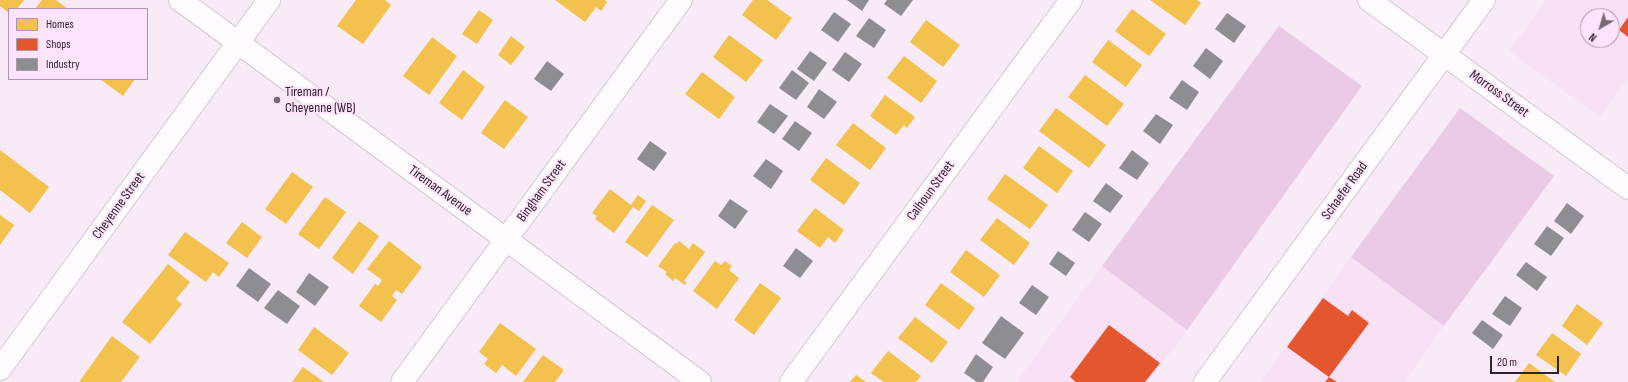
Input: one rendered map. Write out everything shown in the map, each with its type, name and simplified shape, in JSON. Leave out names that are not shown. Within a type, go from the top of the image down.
[{"type":"street","name":"Tireman Avenue","points":[[180,0],[700,382]]},
{"type":"street","name":"Cheyenne Street","points":[[0,369],[269,0]]},
{"type":"street","name":"Bingham Street","points":[[402,382],[681,0]]},
{"type":"street","name":"Calhoun Street","points":[[791,382],[1071,0]]},
{"type":"street","name":"Morross Street","points":[[1369,0],[1628,188]]},
{"type":"street","name":"Schaefer Road","points":[[1205,382],[1484,0]]},
{"type":"shaded area","points":[[1546,0],[1628,0],[1628,79],[1600,117],[1509,51]]},
{"type":"shaded area","points":[[1279,26],[1362,86],[1187,330],[1102,266]]},
{"type":"shaded area","points":[[1460,108],[1554,176],[1444,326],[1351,257]]},
{"type":"shaded area","points":[[1351,257],[1444,326],[1404,382],[1260,382]]},
{"type":"shaded area","points":[[1102,266],[1187,330],[1148,382],[1016,382]]},
{"type":"building: Homes","points":[[0,0],[24,0],[18,8],[8,8],[8,12],[0,6]]},
{"type":"building: Homes","points":[[42,0],[56,0],[67,8],[36,8]]},
{"type":"building: Homes","points":[[356,0],[385,0],[391,5],[363,44],[337,26]]},
{"type":"building: Homes","points":[[555,0],[605,0],[607,2],[601,11],[596,7],[585,22]]},
{"type":"building: Homes","points":[[753,0],[767,0],[792,18],[776,40],[742,15]]},
{"type":"building: Homes","points":[[1150,0],[1197,0],[1201,3],[1185,25]]},
{"type":"building: Homes","points":[[1132,9],[1166,34],[1149,56],[1115,31]]},
{"type":"building: Homes","points":[[479,10],[493,20],[477,44],[462,34]]},
{"type":"building: Homes","points":[[926,20],[960,45],[943,67],[910,42]]},
{"type":"building: Homes","points":[[729,35],[763,60],[746,82],[713,57]]},
{"type":"building: Homes","points":[[511,36],[525,47],[511,65],[498,55]]},
{"type":"building: Homes","points":[[432,37],[457,56],[429,95],[403,76]]},
{"type":"building: Homes","points":[[1108,40],[1142,65],[1126,87],[1092,62]]},
{"type":"building: Homes","points":[[904,56],[937,81],[921,103],[887,78]]},
{"type":"building: Homes","points":[[463,70],[485,87],[462,120],[439,103]]},
{"type":"building: Homes","points":[[702,72],[735,97],[719,119],[685,94]]},
{"type":"building: Homes","points":[[1085,75],[1124,104],[1107,126],[1068,97]]},
{"type":"building: Homes","points":[[101,80],[134,80],[123,96]]},
{"type":"building: Homes","points":[[885,95],[915,117],[907,128],[904,125],[896,135],[870,116]]},
{"type":"building: Homes","points":[[505,100],[528,117],[504,149],[481,133]]},
{"type":"building: Homes","points":[[1056,108],[1106,145],[1089,168],[1039,131]]},
{"type":"building: Homes","points":[[853,123],[886,148],[870,170],[836,145]]},
{"type":"building: Homes","points":[[1039,146],[1073,171],[1057,193],[1023,168]]},
{"type":"building: Homes","points":[[0,150],[49,187],[30,213],[0,190]]},
{"type":"building: Homes","points":[[826,158],[860,183],[844,205],[810,180]]},
{"type":"building: Homes","points":[[292,172],[313,187],[286,224],[265,209]]},
{"type":"building: Homes","points":[[1005,174],[1048,205],[1030,229],[987,199]]},
{"type":"building: Homes","points":[[610,189],[631,205],[638,195],[646,201],[639,211],[633,207],[614,233],[595,219],[597,216],[592,213]]},
{"type":"building: Homes","points":[[325,197],[346,212],[319,249],[298,234]]},
{"type":"building: Homes","points":[[652,205],[674,220],[647,257],[625,242]]},
{"type":"building: Homes","points":[[815,208],[844,230],[835,243],[828,237],[820,248],[797,231]]},
{"type":"building: Homes","points":[[0,215],[14,225],[0,245]]},
{"type":"building: Homes","points":[[997,218],[1030,243],[1014,265],[980,240]]},
{"type":"building: Homes","points":[[359,221],[379,236],[353,274],[332,258]]},
{"type":"building: Homes","points":[[242,222],[262,237],[247,258],[226,243]]},
{"type":"building: Homes","points":[[185,232],[229,263],[219,277],[213,272],[206,282],[168,255]]},
{"type":"building: Homes","points":[[389,241],[422,267],[402,294],[396,290],[392,296],[397,300],[381,322],[359,306],[375,284],[378,286],[382,280],[367,269]]},
{"type":"building: Homes","points":[[679,241],[689,249],[693,243],[705,252],[684,281],[687,283],[685,285],[675,278],[673,281],[665,274],[667,272],[658,266],[675,243],[677,244]]},
{"type":"building: Homes","points":[[966,250],[1000,275],[984,297],[950,272]]},
{"type":"building: Homes","points":[[715,261],[721,265],[725,261],[732,266],[729,270],[739,278],[717,309],[693,291]]},
{"type":"building: Homes","points":[[168,264],[190,282],[176,299],[182,304],[150,344],[122,322]]},
{"type":"building: Homes","points":[[760,283],[781,298],[754,335],[734,320]]},
{"type":"building: Homes","points":[[941,283],[975,308],[959,330],[925,305]]},
{"type":"building: Homes","points":[[1577,304],[1603,323],[1587,345],[1562,326]]},
{"type":"building: Homes","points":[[915,317],[948,342],[932,363],[898,338]]},
{"type":"building: Homes","points":[[500,323],[536,349],[516,376],[502,365],[496,373],[484,364],[488,359],[479,352]]},
{"type":"building: Homes","points":[[314,327],[349,353],[332,375],[298,350]]},
{"type":"building: Homes","points":[[1552,333],[1581,354],[1566,376],[1536,355]]},
{"type":"building: Homes","points":[[112,336],[140,357],[121,382],[79,382]]},
{"type":"building: Homes","points":[[888,351],[921,376],[916,382],[884,382],[871,373]]},
{"type":"building: Homes","points":[[543,355],[564,370],[555,382],[523,382]]},
{"type":"building: Homes","points":[[1529,363],[1555,382],[1515,382]]},
{"type":"building: Homes","points":[[303,367],[324,382],[292,382]]},
{"type":"building: Homes","points":[[856,375],[866,382],[850,382]]},
{"type":"building: Shops","points":[[1628,17],[1628,37],[1620,31]]},
{"type":"building: Shops","points":[[1323,298],[1348,316],[1352,310],[1369,323],[1329,377],[1287,347]]},
{"type":"building: Shops","points":[[1109,325],[1160,363],[1145,382],[1076,382],[1070,377]]},
{"type":"building: Shops","points":[[1329,377],[1337,382],[1325,382]]},
{"type":"building: Industry","points":[[847,0],[869,0],[862,11]]},
{"type":"building: Industry","points":[[887,0],[913,0],[901,16],[884,4]]},
{"type":"building: Industry","points":[[834,12],[851,24],[838,42],[821,30]]},
{"type":"building: Industry","points":[[1227,13],[1246,26],[1234,43],[1215,29]]},
{"type":"building: Industry","points":[[869,18],[886,30],[874,48],[856,36]]},
{"type":"building: Industry","points":[[1206,48],[1223,61],[1210,79],[1193,66]]},
{"type":"building: Industry","points":[[810,51],[827,63],[814,81],[797,69]]},
{"type":"building: Industry","points":[[845,52],[862,64],[849,82],[832,70]]},
{"type":"building: Industry","points":[[547,61],[564,74],[551,91],[534,79]]},
{"type":"building: Industry","points":[[792,70],[809,83],[796,100],[779,88]]},
{"type":"building: Industry","points":[[1182,80],[1199,92],[1187,110],[1169,98]]},
{"type":"building: Industry","points":[[819,89],[837,102],[824,119],[807,107]]},
{"type":"building: Industry","points":[[770,104],[788,116],[774,134],[757,122]]},
{"type":"building: Industry","points":[[1156,114],[1173,125],[1160,144],[1143,131]]},
{"type":"building: Industry","points":[[795,121],[812,133],[799,151],[782,139]]},
{"type":"building: Industry","points":[[650,141],[667,153],[654,171],[637,159]]},
{"type":"building: Industry","points":[[1132,150],[1149,163],[1137,180],[1119,168]]},
{"type":"building: Industry","points":[[766,159],[783,171],[771,189],[753,176]]},
{"type":"building: Industry","points":[[1106,183],[1123,196],[1110,213],[1093,201]]},
{"type":"building: Industry","points":[[730,199],[748,211],[735,229],[718,216]]},
{"type":"building: Industry","points":[[1567,203],[1584,216],[1571,234],[1554,221]]},
{"type":"building: Industry","points":[[1085,212],[1102,224],[1089,242],[1072,230]]},
{"type":"building: Industry","points":[[1547,226],[1564,238],[1551,256],[1534,244]]},
{"type":"building: Industry","points":[[796,248],[813,261],[800,278],[783,266]]},
{"type":"building: Industry","points":[[1058,251],[1075,263],[1066,276],[1049,264]]},
{"type":"building: Industry","points":[[1526,262],[1547,277],[1537,291],[1516,275]]},
{"type":"building: Industry","points":[[249,268],[271,284],[258,302],[236,286]]},
{"type":"building: Industry","points":[[309,273],[329,287],[315,306],[296,292]]},
{"type":"building: Industry","points":[[1032,285],[1049,297],[1036,315],[1019,303]]},
{"type":"building: Industry","points":[[278,290],[300,306],[287,324],[264,308]]},
{"type":"building: Industry","points":[[1505,296],[1522,308],[1510,326],[1492,314]]},
{"type":"building: Industry","points":[[1001,316],[1024,333],[1005,359],[982,343]]},
{"type":"building: Industry","points":[[1482,320],[1503,335],[1493,349],[1472,333]]},
{"type":"building: Industry","points":[[976,354],[993,367],[983,382],[977,382],[964,373]]},
{"type":"place","name":"Tireman / Cheyenne (WB)","points":[[277,100]]}]
